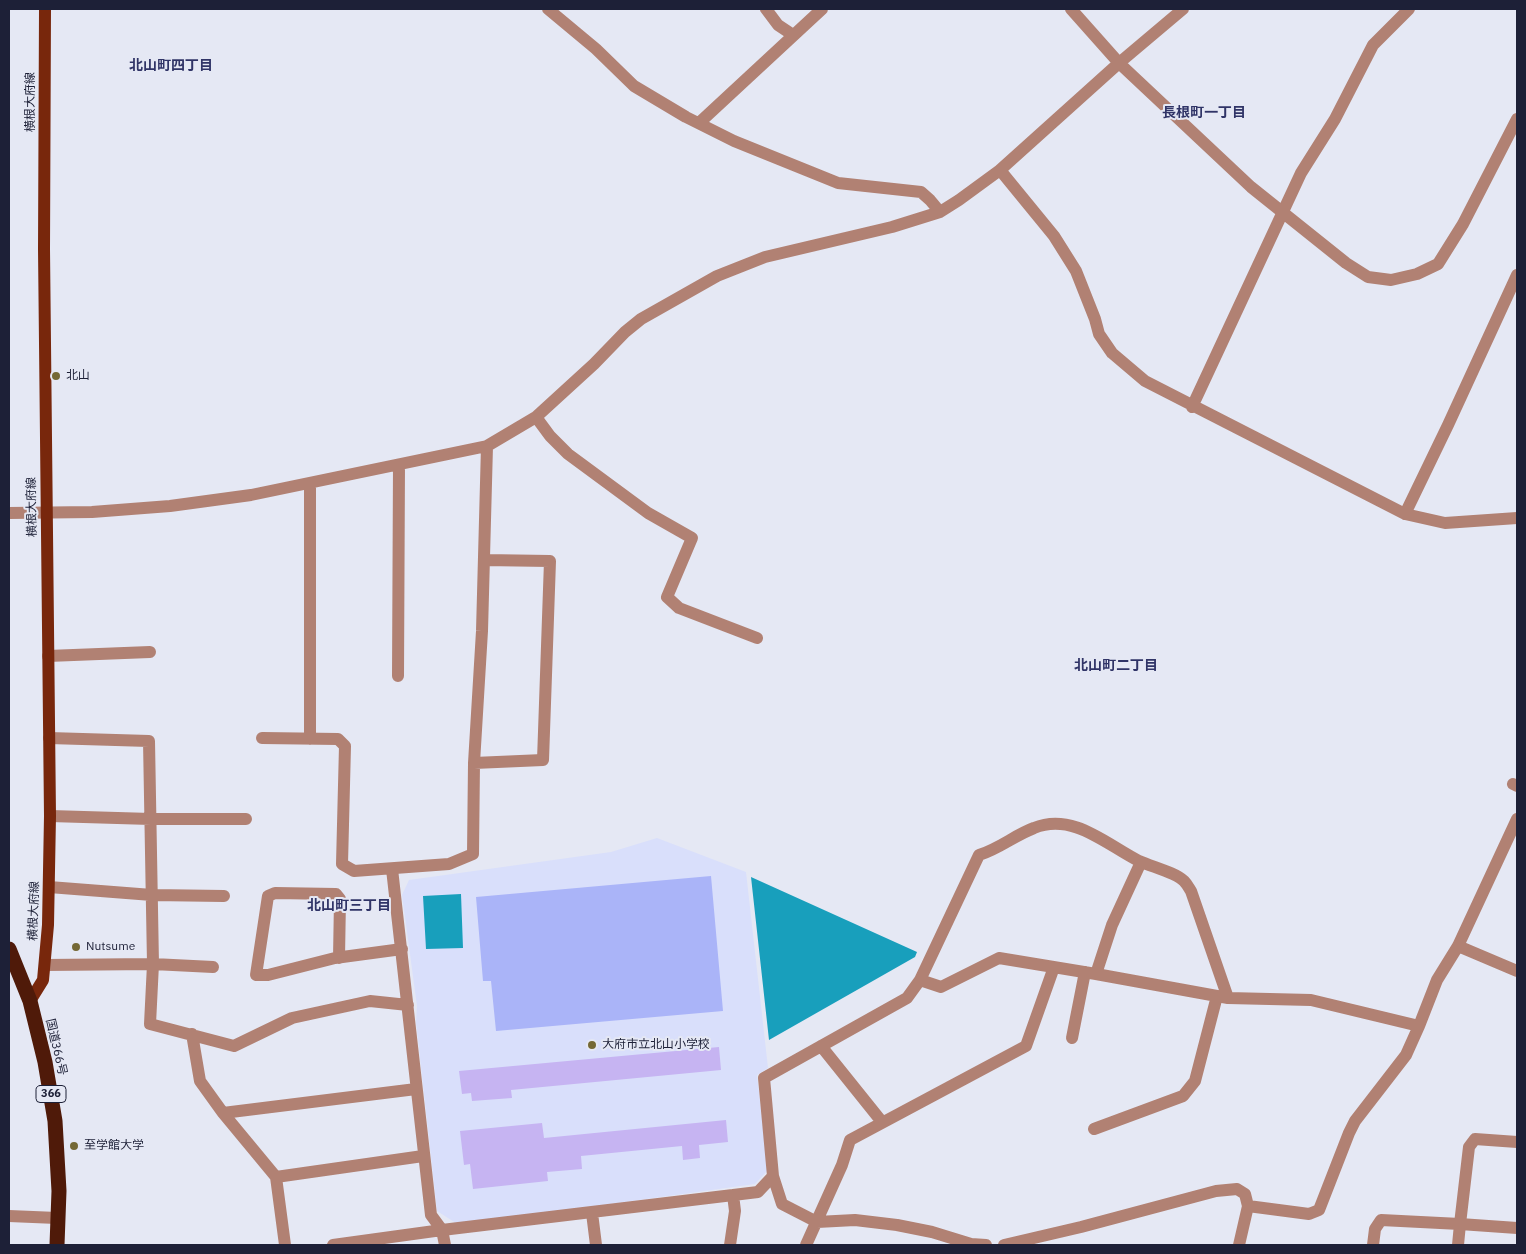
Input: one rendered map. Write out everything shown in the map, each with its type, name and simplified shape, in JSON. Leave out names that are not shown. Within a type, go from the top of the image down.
[{"type":"highway","name":"国道366号","points":[[9,949],[30,1001],[45,1062],[55,1121],[59,1191],[56,1245]]},
{"type":"main road","name":"横根大府線","points":[[30,1001],[43,980],[49,887],[50,816],[44,248],[45,9]]},
{"type":"street","points":[[548,9],[596,49],[634,86],[698,123],[734,141],[838,184],[920,192],[940,212]]},
{"type":"street","points":[[766,9],[778,24],[793,35]]},
{"type":"street","points":[[698,123],[822,9]]},
{"type":"street","points":[[1071,9],[1119,63],[1251,186],[1346,263],[1368,277],[1391,280],[1416,274],[1438,264],[1450,247],[1517,119]]},
{"type":"street","points":[[9,513],[92,512],[170,506],[251,495],[487,446],[536,417],[630,328],[658,309],[717,276],[765,257],[892,227],[940,212],[1000,170],[1119,63],[1183,9]]},
{"type":"street","points":[[1192,407],[1301,173],[1335,119],[1373,45],[1409,9]]},
{"type":"street","points":[[1000,170],[1054,236],[1076,271],[1099,334],[1112,353],[1145,381],[1192,407],[1405,514],[1445,523],[1517,518]]},
{"type":"street","points":[[1405,514],[1517,275]]},
{"type":"street","points":[[536,417],[550,436],[568,454],[648,513],[692,538],[667,597],[679,608],[757,638]]},
{"type":"street","points":[[262,738],[338,739],[345,746],[342,864],[354,871],[449,864],[473,854],[474,763],[482,631],[487,446]]},
{"type":"street","points":[[398,676],[399,465]]},
{"type":"street","points":[[310,484],[310,739]]},
{"type":"street","points":[[474,763],[543,760],[550,561],[484,560]]},
{"type":"street","points":[[48,656],[150,652]]},
{"type":"street","points":[[49,738],[149,741],[152,819],[153,964],[150,1024],[234,1046],[292,1018],[370,1001],[408,1005]]},
{"type":"street","points":[[50,816],[246,819]]},
{"type":"street","points":[[1248,1206],[1309,1214],[1319,1210],[1355,1121],[1406,1055],[1437,980],[1458,946],[1517,819]]},
{"type":"street","points":[[986,1245],[971,1244],[932,1232],[897,1225],[855,1220],[817,1222],[782,1204],[773,1176],[764,1078],[907,998],[920,980],[979,855],[992,851],[1009,840],[1036,827],[1061,824],[1082,828],[1141,862],[1157,866],[1184,881],[1191,891],[1222,997],[1195,1081],[1183,1096],[1094,1129]]},
{"type":"street","points":[[1072,1038],[1090,973],[1141,862]]},
{"type":"street","points":[[392,869],[430,1216],[442,1230],[445,1245]]},
{"type":"street","points":[[49,887],[152,895],[224,896]]},
{"type":"street","points":[[339,958],[340,899],[336,894],[275,893],[268,896],[256,975],[268,975],[339,958],[402,949]]},
{"type":"street","points":[[1458,946],[1517,971]]},
{"type":"street","points":[[920,980],[941,987],[998,958],[1222,997],[1311,1000],[1419,1026]]},
{"type":"street","points":[[45,965],[153,964],[213,967]]},
{"type":"street","points":[[806,1245],[842,1165],[850,1140],[1026,1046],[1054,967]]},
{"type":"street","points":[[192,1034],[200,1081],[223,1113],[276,1177],[285,1245]]},
{"type":"street","points":[[821,1046],[882,1122]]},
{"type":"street","points":[[223,1113],[416,1089]]},
{"type":"street","points":[[1458,1245],[1469,1147],[1475,1140],[1517,1142]]},
{"type":"street","points":[[276,1177],[423,1156]]},
{"type":"street","points":[[333,1245],[758,1192],[773,1176]]},
{"type":"street","points":[[1004,1245],[1081,1227],[1216,1191],[1237,1189],[1245,1194],[1248,1206],[1239,1245]]},
{"type":"street","points":[[730,1245],[735,1211],[733,1195]]},
{"type":"street","points":[[592,1213],[596,1245]]},
{"type":"street","points":[[9,1216],[57,1218]]},
{"type":"street","points":[[1373,1245],[1375,1228],[1382,1220],[1517,1228]]},
{"type":"shaded area","name":"大府市立北山小学校","points":[[657,838],[746,872],[768,1068],[757,1075],[768,1170],[755,1184],[459,1225],[437,1211],[416,1022],[417,1006],[402,895],[409,880],[611,852]]},
{"type":"shaded area","points":[[711,876],[723,1011],[496,1031],[491,981],[483,981],[476,897]]},
{"type":"shaded area","points":[[751,877],[917,952],[915,957],[769,1040]]},
{"type":"shaded area","points":[[461,894],[463,948],[426,949],[423,896]]},
{"type":"building","points":[[719,1047],[721,1070],[511,1090],[512,1098],[472,1101],[471,1093],[462,1094],[459,1071]]},
{"type":"building","points":[[726,1120],[728,1142],[699,1145],[700,1158],[683,1160],[682,1146],[581,1156],[582,1169],[547,1172],[548,1181],[473,1189],[470,1164],[464,1165],[460,1131],[542,1123],[544,1138]]},
{"type":"place","name":"北山","points":[[56,376]]},
{"type":"place","name":"Nutsume","points":[[76,947]]},
{"type":"place","name":"大府市立北山小学校","points":[[592,1045]]},
{"type":"place","name":"至学館大学","points":[[74,1146]]},
{"type":"district","name":"北山町四丁目","points":[[171,66]]},
{"type":"district","name":"長根町一丁目","points":[[1204,113]]},
{"type":"district","name":"北山町二丁目","points":[[1116,666]]},
{"type":"district","name":"北山町三丁目","points":[[349,906]]}]
